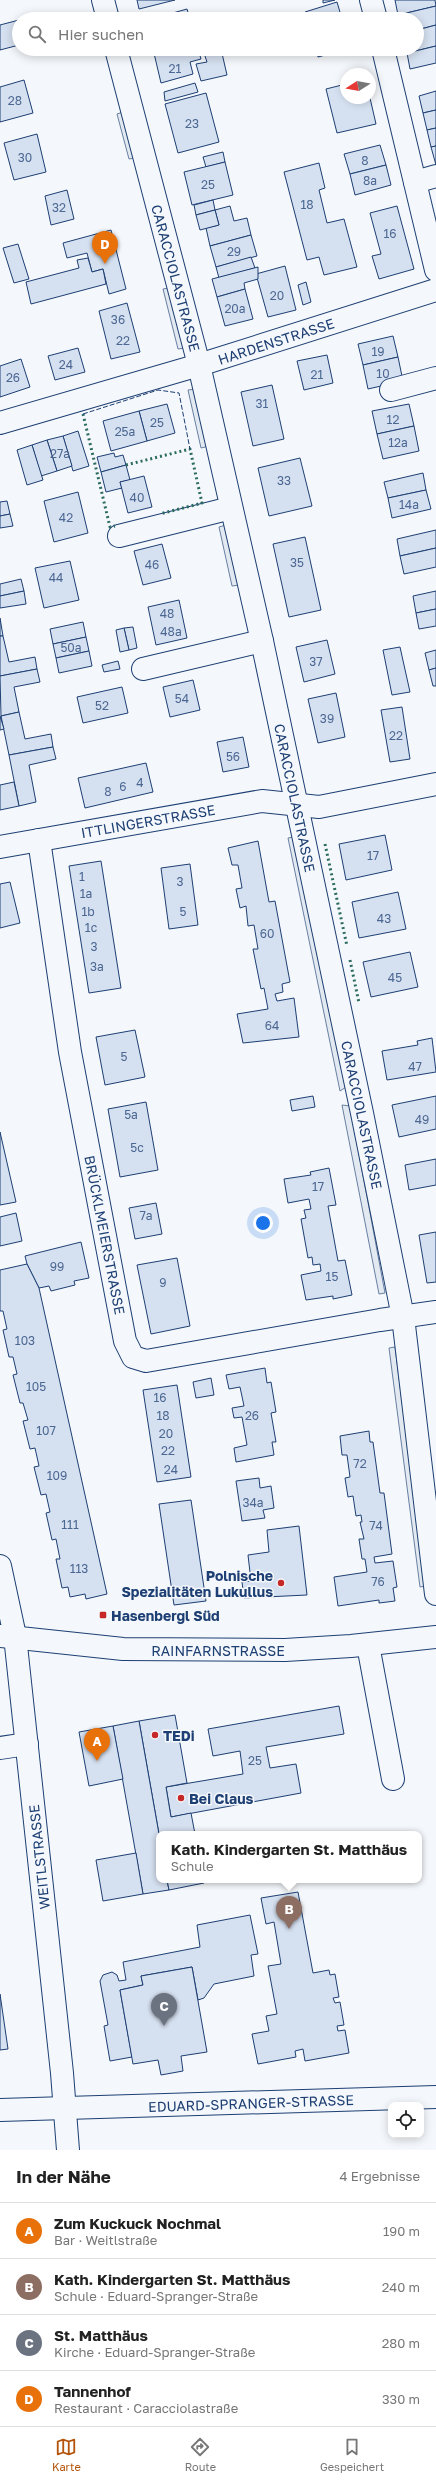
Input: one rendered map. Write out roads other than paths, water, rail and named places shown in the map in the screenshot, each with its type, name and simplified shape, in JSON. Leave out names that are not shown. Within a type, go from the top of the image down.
[{"type":"street","points":[[103,0],[106,12]]},
{"type":"street","points":[[371,0],[374,12]]},
{"type":"street","name":"CARACCIOLASTRASSE","points":[[118,56],[199,366],[262,641],[297,804],[403,1317],[436,1594]]},
{"type":"street","points":[[385,56],[436,270]]},
{"type":"street","points":[[415,182],[436,176]]},
{"type":"street","name":"HARDENSTRASSE","points":[[0,423],[199,366],[436,290]]},
{"type":"street","points":[[391,390],[436,378]]},
{"type":"street","points":[[119,536],[231,508]]},
{"type":"street","points":[[143,668],[262,641]]},
{"type":"street","name":"ITTLINGERSTRASSE","points":[[0,847],[262,801],[319,807],[436,784]]},
{"type":"street","name":"BRÜCKLMEIERSTRASSE","points":[[38,840],[70,1052],[125,1341],[133,1357],[146,1361],[436,1312]]},
{"type":"street","name":"WEITLSTRASSE","points":[[0,1566],[8,1636],[27,1744],[65,2108],[68,2150]]},
{"type":"street","name":"RAINFARNSTRASSE","points":[[8,1636],[123,1649],[285,1650],[368,1645],[436,1637]]},
{"type":"street","points":[[368,1645],[393,1779]]},
{"type":"street","points":[[0,1748],[27,1744]]},
{"type":"street","name":"EDUARD-SPRANGER-STRASSE","points":[[0,2110],[436,2097]]},
{"type":"place","name":"Tannenhof","points":[[105,264]]},
{"type":"place","name":"Polnische Spezialitäten Lukullus","points":[[281,1583]]},
{"type":"place","name":"Hasenbergl Süd","points":[[103,1615]]},
{"type":"place","name":"TEDi","points":[[155,1735]]},
{"type":"place","name":"Zum Kuckuck Nochmal","points":[[97,1761]]},
{"type":"place","name":"Bei Claus","points":[[181,1798]]},
{"type":"place","name":"Kath. Kindergarten St. Matthäus","points":[[289,1929]]},
{"type":"place","name":"St. Matthäus","points":[[164,2026]]}]
